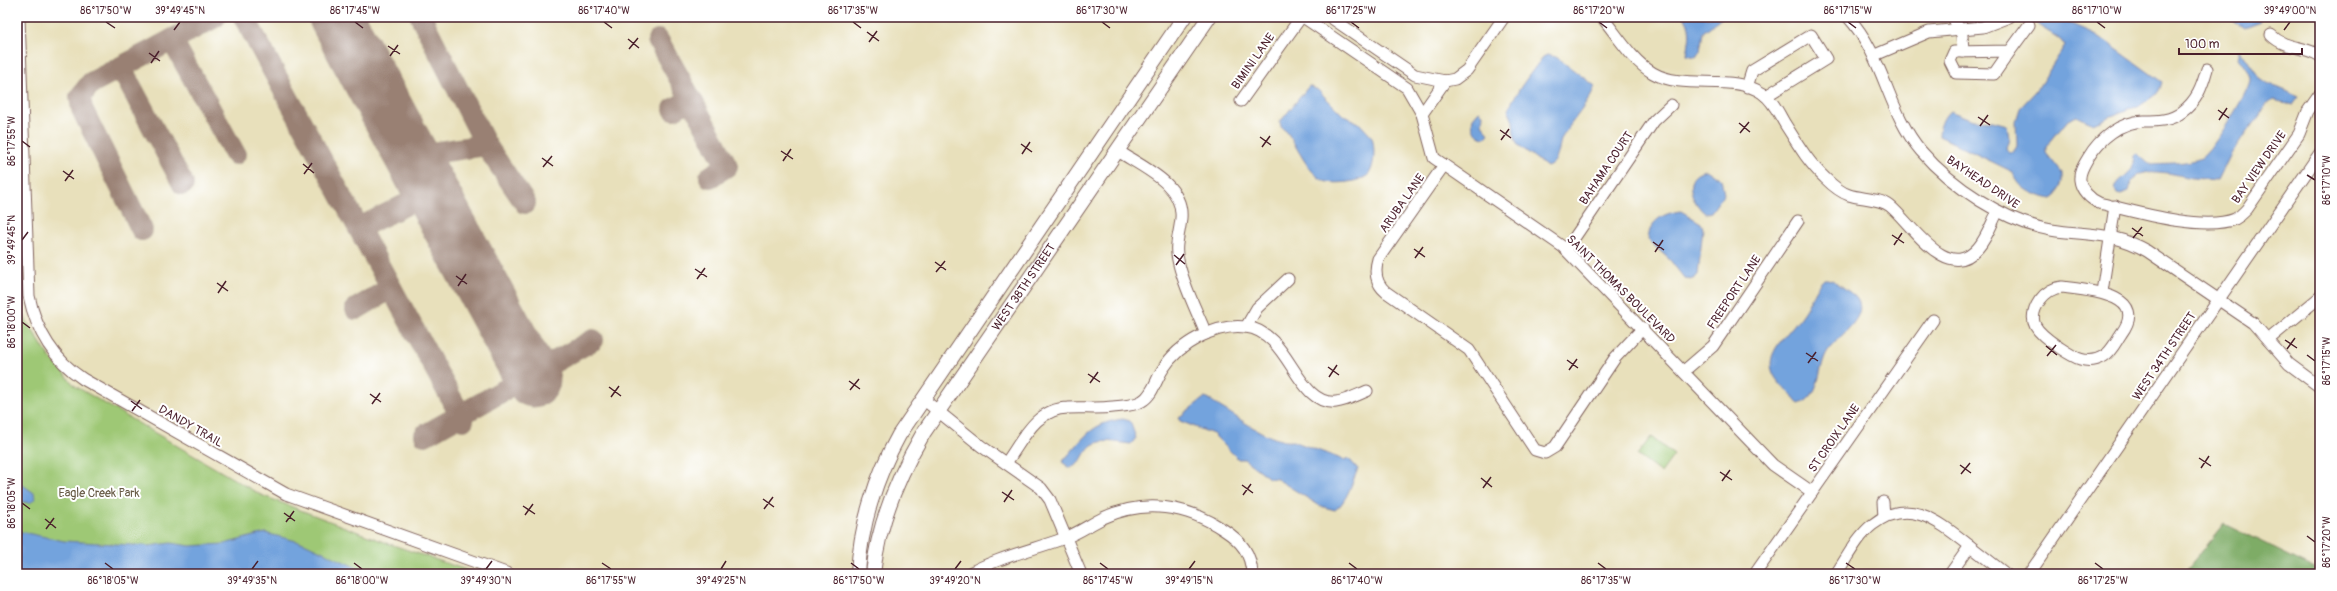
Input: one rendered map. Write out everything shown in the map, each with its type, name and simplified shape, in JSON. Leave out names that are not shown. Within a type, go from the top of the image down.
[{"type":"main road","name":"WEST 38TH STREET","points":[[858,574],[865,525],[888,457],[899,435],[1184,17]]},
{"type":"main road","name":"WEST 38TH STREET","points":[[873,574],[884,519],[896,487],[916,445],[1209,17]]},
{"type":"main road","points":[[848,574],[865,525]]},
{"type":"street","name":"DANDY TRAIL","points":[[19,17],[28,296],[37,325],[57,357],[83,379],[276,489],[312,505],[509,574]]},
{"type":"street","name":"SAINT THOMAS BOULEVARD","points":[[1302,17],[1407,88],[1422,114],[1434,158],[1566,250],[1643,328],[1773,465],[1812,492]]},
{"type":"street","name":"BIMINI LANE","points":[[1241,101],[1302,17]]},
{"type":"street","points":[[1330,17],[1415,75],[1445,81],[1451,80],[1467,70],[1504,17]]},
{"type":"street","points":[[1602,17],[1642,64],[1657,75],[1668,79],[1747,87],[1766,96],[1806,157],[1826,180],[1848,195],[1889,205],[1942,256],[1956,259],[1968,256],[1974,252],[1979,247],[1998,211]]},
{"type":"street","name":"BAYHEAD DRIVE","points":[[1848,17],[1863,35],[1875,55],[1899,118],[1917,146],[1946,175],[1998,211],[2016,220],[2041,228],[2110,236],[2147,251],[2253,323],[2289,364],[2320,387]]},
{"type":"street","points":[[1953,17],[1960,29],[1963,52]]},
{"type":"street","points":[[1875,55],[1922,34],[1939,30],[1987,27],[2009,17]]},
{"type":"street","points":[[2010,51],[1954,52],[1950,61],[1956,73],[1994,74],[2029,25]]},
{"type":"street","points":[[1747,87],[1752,71],[1811,35],[1826,59],[1766,96]]},
{"type":"street","points":[[2271,35],[2286,46],[2310,50],[2320,56]]},
{"type":"street","name":"BAY VIEW DRIVE","points":[[2207,69],[2202,90],[2192,103],[2181,113],[2167,119],[2127,124],[2107,136],[2091,153],[2080,174],[2082,186],[2095,201],[2150,216],[2201,223],[2236,218],[2247,209],[2299,134],[2306,114],[2319,97]]},
{"type":"street","points":[[1407,88],[1415,75]]},
{"type":"street","points":[[1422,114],[1445,81]]},
{"type":"street","name":"BAHAMA COURT","points":[[1566,250],[1654,121],[1671,105]]},
{"type":"street","points":[[1118,151],[1166,184],[1177,196],[1182,218],[1176,244],[1178,260],[1206,334]]},
{"type":"street","name":"WEST 34TH STREET","points":[[2029,574],[2320,152]]},
{"type":"street","name":"ARUBA LANE","points":[[1444,165],[1381,256],[1376,265],[1376,274],[1382,289],[1469,350],[1532,447],[1543,453],[1555,448],[1615,358],[1643,328]]},
{"type":"street","points":[[2102,292],[2116,206]]},
{"type":"street","name":"FREEPORT LANE","points":[[1684,371],[1713,346],[1798,221]]},
{"type":"street","points":[[1246,327],[1257,308],[1288,279]]},
{"type":"street","points":[[2058,288],[2102,292],[2118,300],[2127,310],[2127,324],[2120,336],[2104,356],[2089,361],[2077,359],[2037,331],[2033,318],[2037,304],[2045,293],[2058,288]]},
{"type":"street","points":[[2268,340],[2320,297]]},
{"type":"street","name":"ST CROIX LANE","points":[[1757,571],[1933,320]]},
{"type":"street","points":[[1006,463],[1035,422],[1048,412],[1067,408],[1093,410],[1141,402],[1150,393],[1166,364],[1177,352],[1206,334],[1233,327],[1246,327],[1262,333],[1273,342],[1292,364],[1308,391],[1318,399],[1335,402],[1367,391]]},
{"type":"street","points":[[923,399],[939,410],[981,446],[1033,480],[1044,490],[1081,574]]},
{"type":"street","points":[[1884,502],[1884,517]]},
{"type":"street","points":[[968,574],[1066,538],[1120,512],[1146,506],[1168,507],[1201,516],[1232,535],[1244,548],[1252,569]]},
{"type":"street","points":[[1836,574],[1866,531],[1884,517],[1905,512],[1924,515],[1941,523],[2006,574]]},
{"type":"street","points":[[1950,574],[1970,546]]},
{"type":"green space","name":"Eagle Creek Park","points":[[17,192],[19,299],[26,320],[48,355],[75,386],[261,495],[387,543],[478,574],[17,574]]},
{"type":"green space","points":[[1651,437],[1674,455],[1661,473],[1637,455]]},
{"type":"green space","points":[[2224,524],[2320,571],[2320,574],[2184,574]]},
{"type":"water","points":[[1684,17],[1723,17],[1703,32],[1700,51],[1696,57],[1687,55],[1689,26]]},
{"type":"water","points":[[2031,17],[2055,17],[2097,35],[2162,82],[2159,92],[2138,107],[2128,109],[2093,124],[2077,116],[2068,120],[2046,147],[2046,153],[2062,173],[2062,183],[2056,196],[2052,199],[2039,196],[2028,191],[2019,183],[2013,172],[1939,136],[1942,122],[1950,111],[1973,120],[1993,121],[2007,125],[2009,138],[2006,148],[2009,153],[2014,151],[2017,146],[2016,121],[2020,108],[2036,91],[2065,46],[2058,38],[2038,25]]},
{"type":"water","points":[[2229,17],[2259,17],[2261,22],[2245,28]]},
{"type":"water","points":[[2240,50],[2259,77],[2269,84],[2299,97],[2293,105],[2274,100],[2267,104],[2231,154],[2218,180],[2192,178],[2155,172],[2146,173],[2138,176],[2132,182],[2128,192],[2121,195],[2117,194],[2115,190],[2116,187],[2132,168],[2136,153],[2149,164],[2176,163],[2196,160],[2206,154],[2229,121],[2249,85],[2250,79],[2248,73],[2238,58]]},
{"type":"water","points":[[1547,55],[1556,57],[1595,86],[1584,106],[1563,136],[1557,158],[1547,167],[1517,144],[1514,134],[1513,121],[1508,110],[1524,82],[1543,57]]},
{"type":"water","points":[[1309,86],[1318,90],[1343,115],[1359,123],[1372,137],[1374,146],[1373,161],[1369,174],[1365,177],[1348,182],[1334,183],[1324,181],[1308,166],[1287,132],[1281,127],[1280,122]]},
{"type":"water","points":[[1479,111],[1483,114],[1482,124],[1489,134],[1485,138],[1476,134],[1472,125],[1473,118]]},
{"type":"water","points":[[1706,170],[1721,179],[1724,194],[1711,212],[1706,214],[1696,203],[1693,197],[1691,183],[1693,177]]},
{"type":"water","points":[[1681,211],[1701,223],[1703,228],[1698,275],[1693,279],[1684,278],[1670,260],[1648,240],[1651,227],[1658,219]]},
{"type":"water","points":[[1824,279],[1834,281],[1848,291],[1857,299],[1860,307],[1853,324],[1826,354],[1815,390],[1806,401],[1799,404],[1778,381],[1772,371],[1771,361],[1774,351],[1806,309],[1817,287]]},
{"type":"water","points":[[1204,398],[1212,401],[1265,434],[1285,441],[1293,441],[1344,460],[1348,458],[1358,469],[1343,502],[1335,510],[1320,506],[1277,479],[1269,478],[1244,459],[1238,459],[1213,434],[1180,421],[1178,418]]},
{"type":"water","points":[[1123,419],[1130,421],[1136,438],[1131,444],[1109,442],[1098,443],[1089,448],[1080,462],[1074,466],[1070,468],[1062,462],[1094,429],[1102,424]]},
{"type":"water","points":[[17,481],[34,493],[35,499],[30,503],[17,501]]},
{"type":"water","points":[[17,531],[64,541],[149,546],[171,543],[190,546],[224,544],[265,533],[304,543],[370,574],[17,574]]},
{"type":"taxiway","points":[[142,230],[82,109],[80,97],[91,83],[215,17]]},
{"type":"taxiway","points":[[244,17],[463,420]]},
{"type":"taxiway","points":[[421,17],[486,145],[525,203]]},
{"type":"taxiway","points":[[172,40],[235,154]]},
{"type":"taxiway","points":[[658,40],[691,99],[674,109]]},
{"type":"taxiway","points":[[121,68],[183,184]]},
{"type":"taxiway","points":[[691,99],[727,166],[710,177]]},
{"type":"taxiway","points":[[411,156],[486,145]]},
{"type":"taxiway","points":[[413,201],[420,185],[418,168]]},
{"type":"taxiway","points":[[359,228],[413,201],[426,201],[442,212]]},
{"type":"taxiway","points":[[356,309],[391,288]]},
{"type":"taxiway","points":[[425,435],[593,340]]},
{"type":"runway","points":[[336,17],[533,380]]}]
